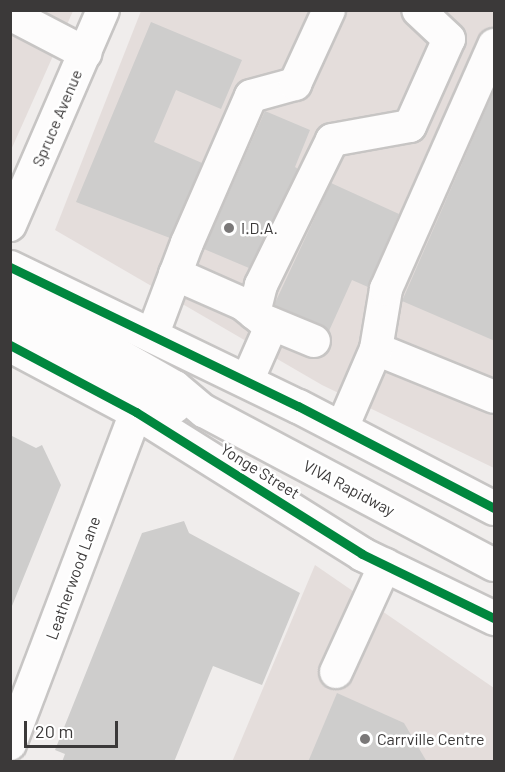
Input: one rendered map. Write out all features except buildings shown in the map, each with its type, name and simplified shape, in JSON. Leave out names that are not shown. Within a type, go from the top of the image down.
[{"type":"main road","points":[[10,267],[342,428],[495,508]]},
{"type":"main road","name":"Yonge Street","points":[[10,345],[136,412],[385,565],[495,618]]},
{"type":"street","name":"Spruce Avenue","points":[[10,225],[103,10]]},
{"type":"street","points":[[152,336],[175,274],[250,96],[295,84],[329,10]]},
{"type":"street","points":[[247,381],[263,318],[261,285],[332,140],[410,126],[449,39],[418,10]]},
{"type":"street","points":[[10,14],[85,52]]},
{"type":"street","points":[[342,428],[376,349],[386,289],[495,45]]},
{"type":"street","points":[[175,274],[243,304],[263,318],[314,341]]},
{"type":"street","name":"VIVA Rapidway","points":[[10,293],[175,387],[204,411],[495,566]]},
{"type":"street","name":"VIVA Rapidway","points":[[10,320],[166,406],[204,411]]},
{"type":"street","points":[[376,349],[495,397]]},
{"type":"street","name":"Leatherwood Lane","points":[[10,744],[136,412]]},
{"type":"street","points":[[336,672],[385,565]]},
{"type":"shaded area","points":[[11,11],[73,11],[11,150]]},
{"type":"shaded area","points":[[141,11],[494,11],[494,468],[322,385],[55,230]]},
{"type":"shaded area","points":[[315,565],[494,688],[494,761],[232,762]]},
{"type":"cycle path","points":[[10,267],[298,406],[494,508]]},
{"type":"cycle path","points":[[10,345],[136,412],[362,554],[494,618]]},
{"type":"place","name":"I.D.A.","points":[[229,228]]},
{"type":"place","name":"Carrville Centre","points":[[365,739]]}]
